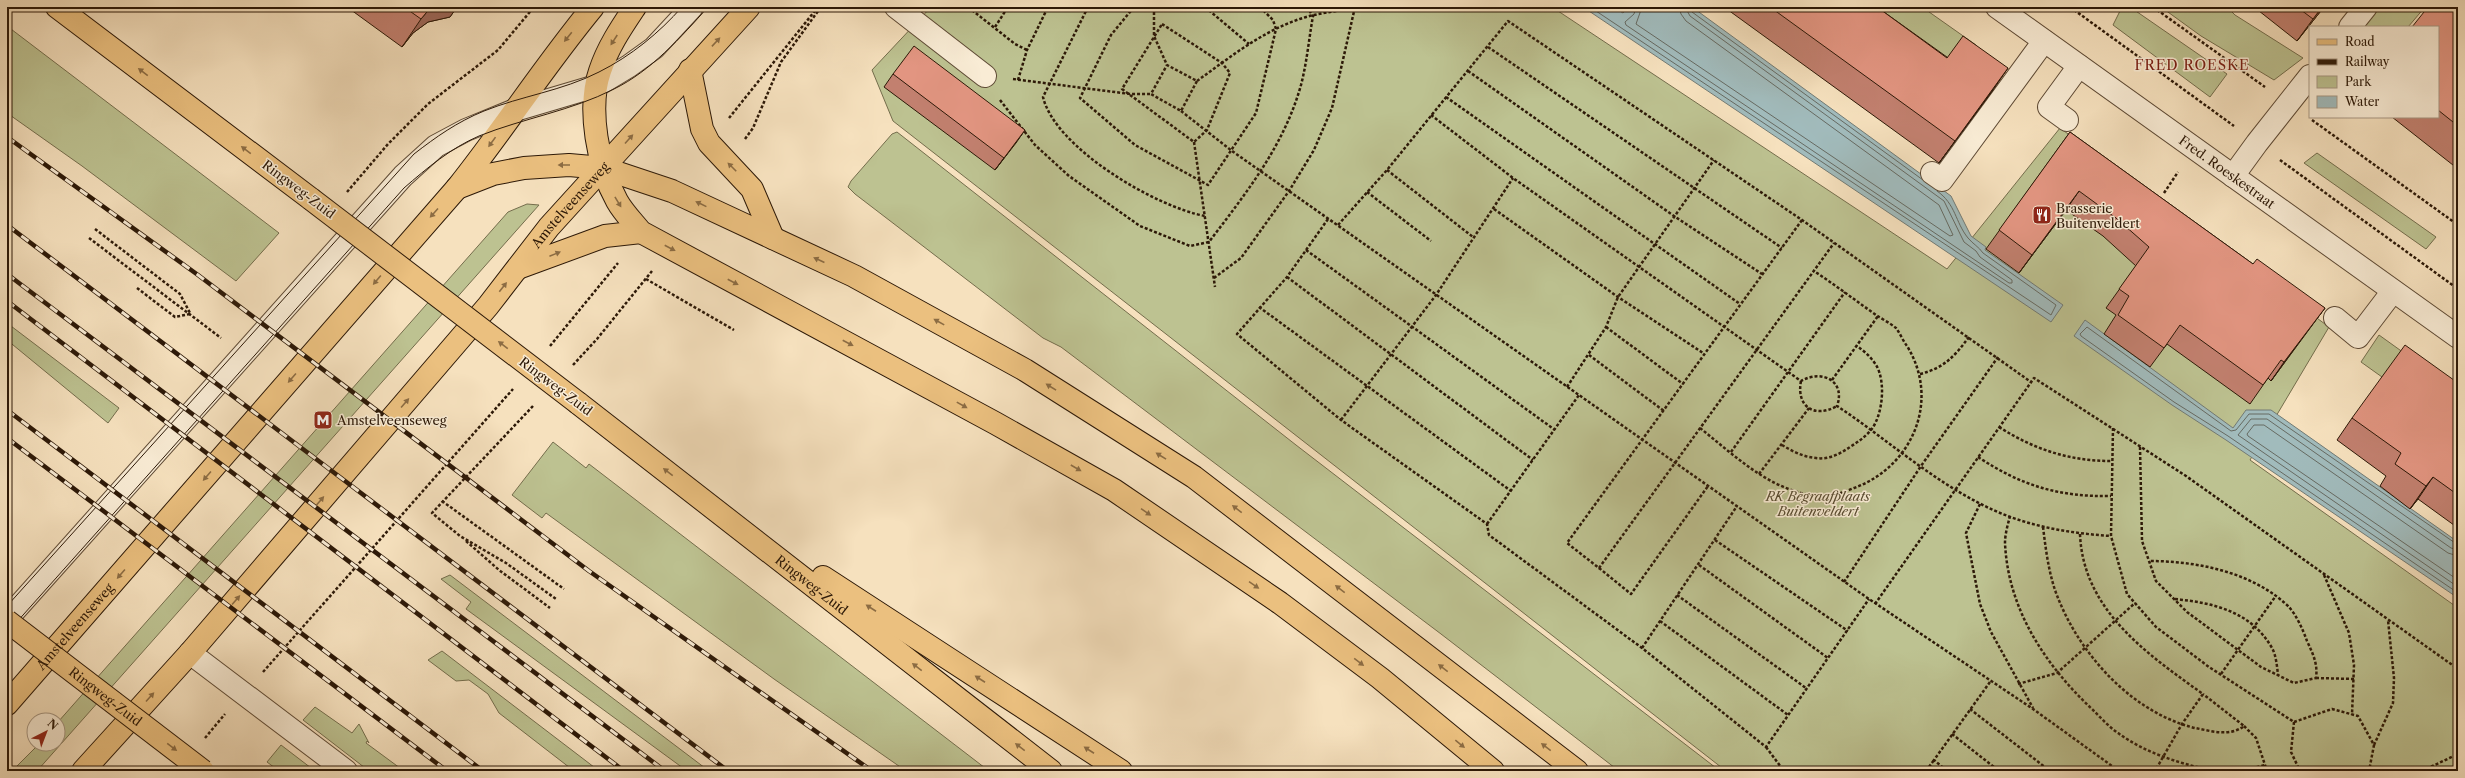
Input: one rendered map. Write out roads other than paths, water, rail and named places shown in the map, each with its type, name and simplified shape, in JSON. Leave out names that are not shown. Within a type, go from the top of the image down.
[{"type":"main road","name":"Ringweg-Zuid","points":[[57,7],[699,496],[1051,771]]},
{"type":"main road","name":"Amstelveenseweg","points":[[7,704],[457,188],[562,44],[593,7]]},
{"type":"main road","points":[[635,7],[608,48],[596,86],[594,98],[596,135],[603,168],[617,201],[641,232],[995,423],[1114,490],[1280,603],[1380,678],[1493,771]]},
{"type":"main road","name":"Amstelveenseweg","points":[[83,771],[190,653],[488,306],[549,227],[690,70],[749,7]]},
{"type":"main road","points":[[690,70],[697,111],[709,143],[744,179],[757,197],[772,238]]},
{"type":"main road","points":[[457,188],[493,174],[524,168],[569,164],[603,168],[672,191],[854,276],[1025,370],[1194,477],[1577,771]]},
{"type":"main road","points":[[518,268],[605,236],[641,232]]},
{"type":"main road","points":[[699,496],[1121,771]]},
{"type":"main road","name":"Ringweg-Zuid","points":[[7,620],[204,771]]},
{"type":"street","points":[[7,620],[403,176],[436,146],[472,127],[515,110],[596,86],[629,66],[654,48],[692,7]]},
{"type":"street","points":[[896,7],[985,76]]},
{"type":"street","name":"Fred. Roeskestraat","points":[[1997,7],[2458,337]]},
{"type":"street","points":[[2351,26],[2366,7]]},
{"type":"street","points":[[1932,173],[1942,180],[2044,41]]},
{"type":"street","points":[[2067,120],[2049,107],[2079,66]]},
{"type":"street","points":[[2233,176],[2309,77]]},
{"type":"street","points":[[2335,318],[2358,337],[2393,291]]},
{"type":"street","points":[[190,653],[346,771]]},
{"type":"water","points":[[1583,7],[1613,7],[1623,13],[1628,7],[1692,7],[1951,196],[1971,236],[1986,247],[1985,250],[2063,305],[2051,322]]},
{"type":"water","points":[[2085,320],[2233,428],[2246,410],[2271,410],[2458,542],[2458,598],[2172,405],[2074,336]]},
{"type":"tram line","points":[[7,606],[414,154],[447,130],[474,115],[512,101],[556,89],[585,79],[611,66],[654,35],[682,7]]},
{"type":"tram line","points":[[7,633],[404,188],[440,159],[459,146],[479,136],[598,97],[628,82],[665,52],[708,7]]},
{"type":"railway","points":[[7,137],[198,275],[589,571],[872,771]]},
{"type":"railway","points":[[7,225],[728,771]]},
{"type":"railway","points":[[7,274],[665,771]]},
{"type":"railway","points":[[7,301],[624,771]]},
{"type":"railway","points":[[7,410],[483,771]]},
{"type":"railway","points":[[7,438],[447,771]]},
{"type":"place","name":"Brasserie Buitenveldert","points":[[2042,215]]},
{"type":"place","name":"Amstelveenseweg","points":[[323,420]]},
{"type":"district","name":"FRED ROESKE","points":[[2192,65]]},
{"type":"park label","name":"RK Begraafplaats Buitenveldert","points":[[1818,504]]}]
